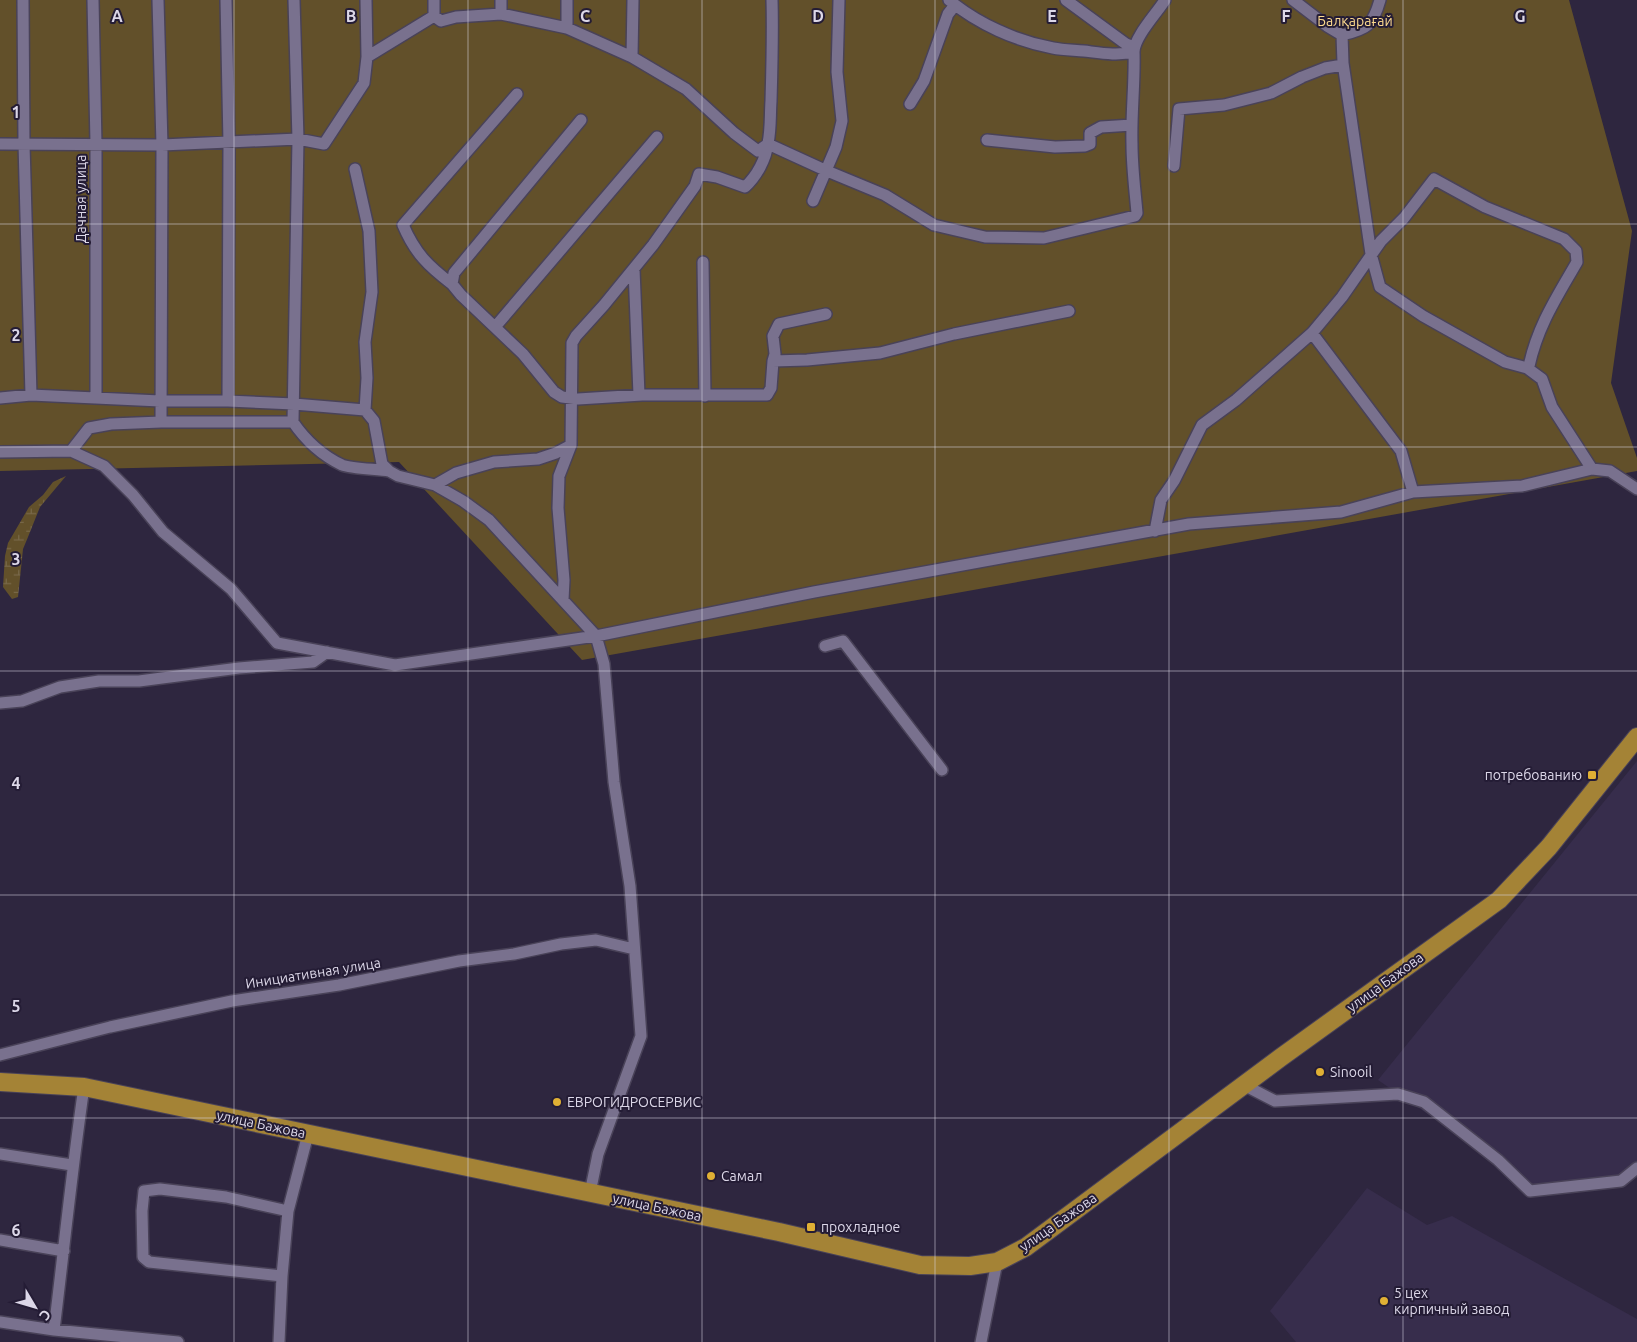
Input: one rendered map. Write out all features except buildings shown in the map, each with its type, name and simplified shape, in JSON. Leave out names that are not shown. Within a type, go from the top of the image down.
[{"type":"highway","name":"улица Бажова","points":[[0,1082],[84,1087],[788,1234],[920,1265],[970,1266],[997,1262],[1026,1247],[1499,900],[1549,847],[1637,736]]},
{"type":"street","points":[[23,0],[24,144],[31,395]]},
{"type":"street","name":"Дачная улица","points":[[93,0],[96,144],[96,398]]},
{"type":"street","points":[[158,0],[162,145],[161,422]]},
{"type":"street","points":[[226,0],[228,401]]},
{"type":"street","points":[[294,0],[298,140],[293,422],[305,440],[344,465],[389,471]]},
{"type":"street","points":[[0,144],[162,145],[298,140],[324,144],[364,83],[367,57],[366,0]]},
{"type":"street","points":[[434,0],[434,16]]},
{"type":"street","points":[[501,0],[501,14]]},
{"type":"street","points":[[567,0],[567,28]]},
{"type":"street","points":[[632,56],[633,0]]},
{"type":"street","points":[[563,600],[564,580],[558,508],[560,476],[571,445],[572,343],[634,269],[695,186],[699,174],[717,176],[745,187],[761,165],[768,144],[773,51],[772,0]]},
{"type":"street","points":[[813,201],[836,147],[842,121],[838,72],[840,0]]},
{"type":"street","points":[[1066,0],[1134,49]]},
{"type":"street","points":[[768,144],[885,195],[934,225],[985,237],[1044,238],[1135,216],[1137,213],[1132,146],[1135,86],[1134,49],[1139,38],[1165,0]]},
{"type":"street","points":[[1294,0],[1327,26],[1342,35],[1366,27],[1376,17],[1380,0]]},
{"type":"street","points":[[910,104],[924,81],[952,2],[975,19],[1007,34],[1054,48],[1107,54],[1123,54],[1134,49]]},
{"type":"street","points":[[434,16],[441,21],[456,17],[501,14],[567,28],[632,56],[686,89],[734,133],[758,151],[768,144]]},
{"type":"street","points":[[367,57],[434,16]]},
{"type":"street","points":[[1342,35],[1343,65],[1371,254],[1380,287],[1423,316],[1504,362],[1527,368],[1542,379],[1552,407],[1592,469]]},
{"type":"street","points":[[1174,166],[1179,109],[1224,105],[1271,93],[1302,77],[1326,68],[1343,65]]},
{"type":"street","points":[[517,94],[403,225],[412,246],[437,273],[452,284],[523,354],[554,392],[562,397],[570,398],[639,395],[767,395],[771,388],[775,354],[773,336],[779,324],[826,314]]},
{"type":"street","points":[[452,284],[454,273],[581,120]]},
{"type":"street","points":[[988,140],[1054,147],[1085,146],[1090,144],[1090,133],[1101,127],[1132,125]]},
{"type":"street","points":[[495,327],[657,137]]},
{"type":"street","points":[[355,170],[369,231],[372,292],[365,342],[367,367],[366,410],[374,421],[382,464],[398,476],[435,485],[463,501],[489,520],[596,636],[604,664],[614,782],[630,886],[641,1036],[598,1154],[590,1193]]},
{"type":"street","points":[[1155,531],[1161,500],[1174,481],[1202,425],[1236,400],[1312,333],[1342,297],[1381,241],[1404,218],[1434,180],[1485,207],[1564,239],[1576,251],[1578,262],[1542,324],[1527,368]]},
{"type":"street","points":[[703,262],[705,396]]},
{"type":"street","points":[[634,269],[639,395]]},
{"type":"street","points":[[773,361],[807,360],[880,352],[954,334],[1070,311]]},
{"type":"street","points":[[1312,333],[1401,451],[1413,492]]},
{"type":"street","points":[[0,398],[31,395],[160,401],[228,401],[366,410]]},
{"type":"street","points":[[71,451],[89,428],[111,424],[293,422]]},
{"type":"street","points":[[435,485],[456,473],[494,462],[538,459],[556,453],[571,445]]},
{"type":"street","points":[[0,452],[71,451],[104,466],[133,495],[164,532],[231,588],[277,643],[395,665],[596,636],[814,592],[1189,524],[1341,512],[1413,492],[1522,486],[1592,469],[1610,471],[1637,489]]},
{"type":"street","points":[[825,646],[843,641],[942,770]]},
{"type":"street","points":[[0,703],[22,700],[60,687],[99,681],[139,680],[239,668],[313,662],[326,652]]},
{"type":"street","name":"Инициативная улица","points":[[0,1055],[16,1049],[110,1027],[232,1001],[339,985],[459,961],[596,940],[634,949]]},
{"type":"street","points":[[1244,1086],[1275,1102],[1398,1094],[1424,1102],[1498,1160],[1530,1191],[1621,1181],[1637,1168]]},
{"type":"street","points":[[54,1330],[72,1165],[84,1087]]},
{"type":"street","points":[[279,1342],[282,1276],[288,1211],[308,1134]]},
{"type":"street","points":[[0,1154],[72,1165]]},
{"type":"street","points":[[282,1276],[149,1262],[143,1256],[142,1211],[144,1191],[160,1188],[226,1197],[288,1211]]},
{"type":"street","points":[[0,1240],[64,1250]]},
{"type":"street","points":[[982,1342],[997,1262]]},
{"type":"street","points":[[0,1322],[54,1330],[178,1342]]},
{"type":"shaded area","points":[[1637,761],[1637,1162],[1622,1180],[1533,1186],[1378,1080]]},
{"type":"shaded area","points":[[1367,1188],[1427,1225],[1452,1216],[1637,1319],[1637,1342],[1296,1342],[1270,1311]]},
{"type":"green space","name":"Балқарағай","points":[[0,0],[1569,0],[1632,231],[1611,383],[1637,458],[1637,471],[582,660],[399,462],[0,471]]},
{"type":"green space","points":[[66,476],[40,507],[23,549],[18,597],[12,599],[3,587],[5,556],[8,543],[29,507],[43,495],[53,482]]},
{"type":"place","name":"потребованию","points":[[1592,775]]},
{"type":"place","name":"Sinooil","points":[[1320,1072]]},
{"type":"place","name":"ЕВРОГИДРОСЕРВИС","points":[[557,1102]]},
{"type":"place","name":"Самал","points":[[711,1176]]},
{"type":"place","name":"прохладное","points":[[811,1227]]},
{"type":"place","name":"5 цех кирпичный завод","points":[[1384,1301]]}]
